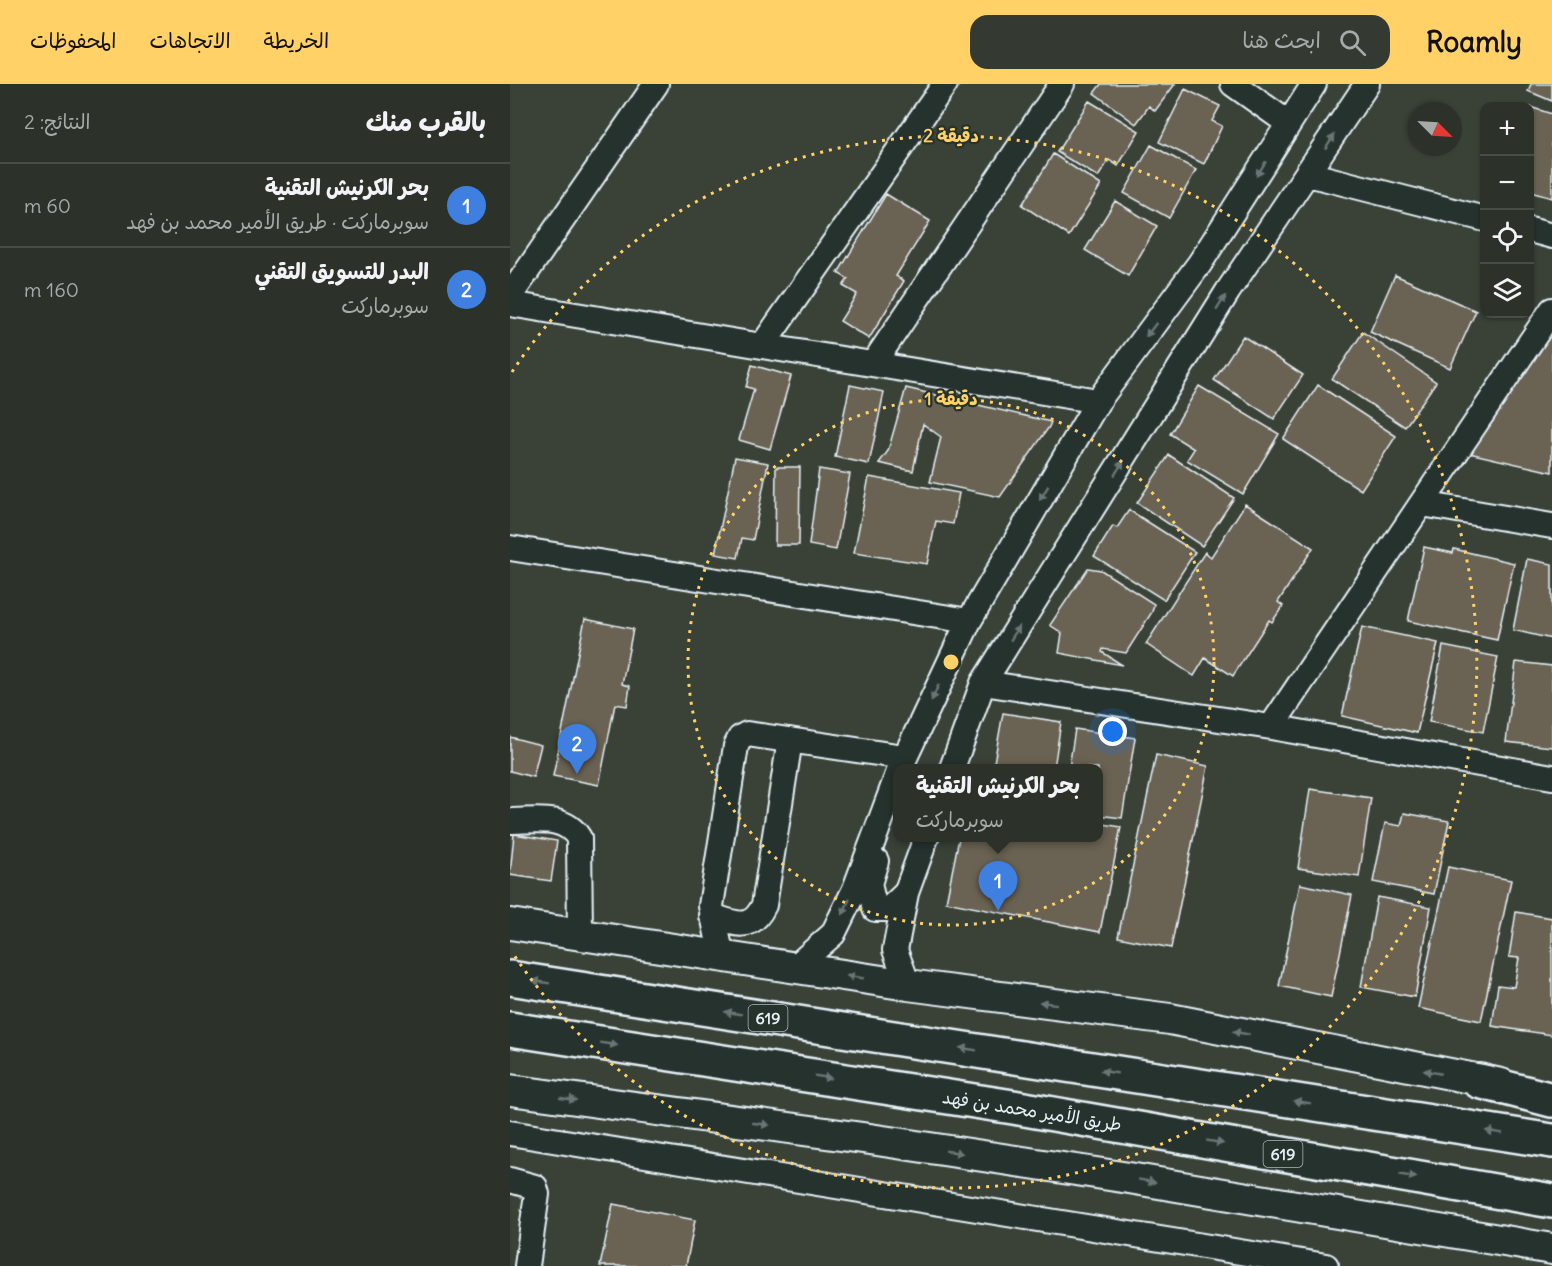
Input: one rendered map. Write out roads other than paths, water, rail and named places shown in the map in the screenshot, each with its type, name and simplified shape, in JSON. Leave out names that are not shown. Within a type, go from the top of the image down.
[{"type":"highway","name":"619","points":[[510,978],[1552,1141]]},
{"type":"highway","name":"طريق الأمير محمد بن فهد","points":[[510,1029],[1013,1107],[1552,1201]]},
{"type":"highway","points":[[1479,1081],[1552,1100]]},
{"type":"main road","points":[[510,924],[908,986],[1170,1019],[1479,1081],[1552,1091]]},
{"type":"main road","points":[[510,1090],[870,1139],[1117,1176],[1552,1249]]},
{"type":"street","points":[[510,296],[656,84]]},
{"type":"street","points":[[762,346],[945,84]]},
{"type":"street","points":[[873,364],[1062,84]]},
{"type":"street","points":[[1233,84],[1288,123]]},
{"type":"street","points":[[902,764],[969,621],[1098,401],[1200,263],[1314,84]]},
{"type":"street","points":[[953,764],[983,683],[1228,291],[1367,84]]},
{"type":"street","points":[[1308,174],[1480,218]]},
{"type":"street","points":[[1534,231],[1552,236]]},
{"type":"street","points":[[510,304],[1098,401]]},
{"type":"street","points":[[1271,727],[1552,310]]},
{"type":"street","points":[[1422,504],[1552,526]]},
{"type":"street","points":[[510,548],[969,621]]},
{"type":"street","points":[[983,683],[1271,727],[1552,777]]},
{"type":"street","points":[[722,957],[711,906],[736,746],[747,734],[790,740],[893,765]]},
{"type":"street","points":[[712,916],[734,924],[747,924],[758,918],[764,904],[790,740]]},
{"type":"street","points":[[794,968],[833,934],[855,889],[893,788]]},
{"type":"street","points":[[893,796],[869,884],[876,909],[889,909],[906,892]]},
{"type":"street","points":[[510,821],[561,821],[572,827],[579,837],[580,934]]},
{"type":"street","points":[[908,986],[895,950],[906,892],[924,842]]},
{"type":"street","points":[[510,1133],[1224,1258],[1326,1266]]},
{"type":"street","points":[[510,1180],[528,1183],[535,1187],[537,1194],[527,1266]]},
{"type":"place","name":"البدر للتسويق التقني","points":[[577,774]]},
{"type":"place","name":"بحر الكرنيش التقنية","points":[[998,911]]}]
